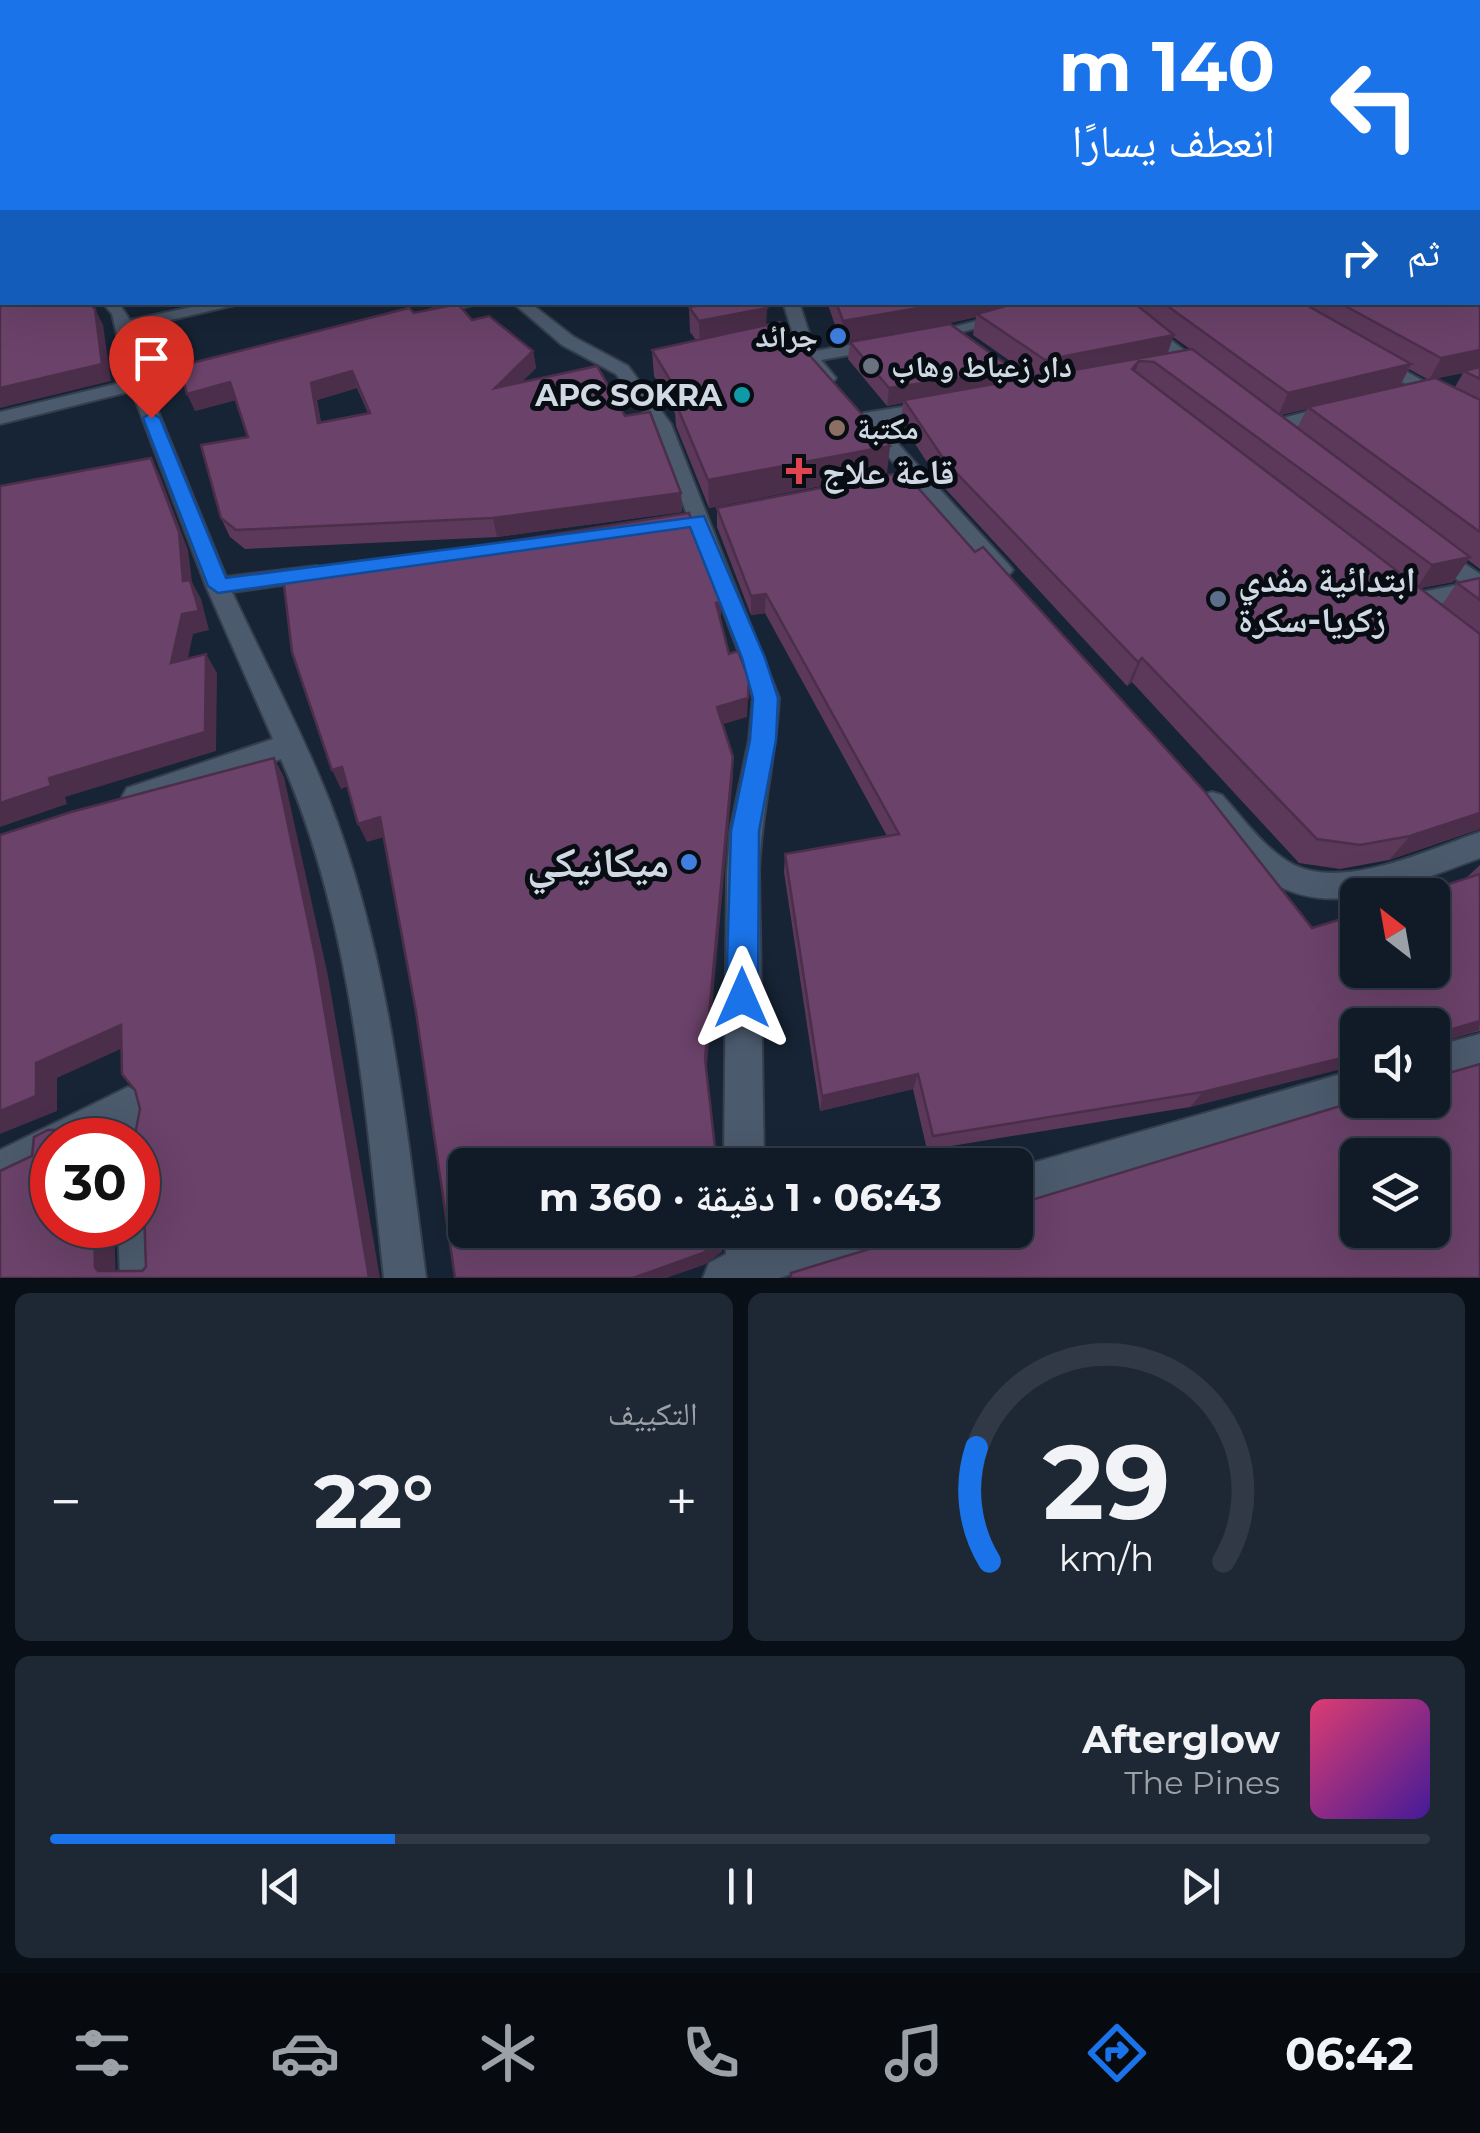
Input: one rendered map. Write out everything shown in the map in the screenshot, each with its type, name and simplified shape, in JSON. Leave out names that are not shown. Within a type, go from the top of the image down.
[{"type":"street","points":[[210,305],[117,314],[138,384],[218,586],[314,800],[349,914],[382,1091],[404,1278]]},
{"type":"street","points":[[399,321],[462,305]]},
{"type":"street","points":[[523,305],[568,341],[632,368],[662,424],[766,698],[763,740],[745,831],[744,1148]]},
{"type":"street","points":[[791,305],[794,344],[864,419],[908,479],[1024,596]]},
{"type":"street","points":[[794,344],[958,337],[1061,305]]},
{"type":"street","points":[[1115,305],[1180,363],[1215,381]]},
{"type":"street","points":[[1362,352],[1437,386],[1480,421]]},
{"type":"street","points":[[0,418],[231,362]]},
{"type":"street","points":[[1390,398],[1437,386]]},
{"type":"street","points":[[864,419],[960,404]]},
{"type":"street","points":[[1252,409],[1282,432],[1351,407]]},
{"type":"street","points":[[1421,540],[1480,587]]},
{"type":"street","points":[[218,586],[333,570]]},
{"type":"street","points":[[1438,624],[1402,596],[1480,587]]},
{"type":"street","points":[[108,807],[288,745]]},
{"type":"street","points":[[1198,788],[1252,848],[1289,878],[1324,887],[1362,883],[1480,845]]},
{"type":"street","points":[[1450,1061],[1480,1052]]},
{"type":"street","points":[[1033,1183],[1340,1093]]},
{"type":"street","points":[[105,1118],[128,1106],[134,1118]]},
{"type":"street","points":[[0,1171],[30,1156]]},
{"type":"street","points":[[140,1248],[141,1278]]},
{"type":"street","points":[[742,1263],[801,1248]]},
{"type":"building","points":[[0,305],[91,305],[95,309],[102,364],[0,388]]},
{"type":"building","points":[[459,305],[472,320],[489,316],[533,351],[495,388],[597,366],[625,416],[650,412],[681,493],[493,518],[236,530],[221,518],[201,445],[248,437],[230,382],[187,394],[180,366],[409,308],[414,313]],"holes":[[[352,371],[370,413],[318,423],[311,383]]]},
{"type":"building","points":[[764,305],[767,308],[699,321],[689,307]]},
{"type":"building","points":[[837,305],[936,305],[843,321]]},
{"type":"building","points":[[1009,305],[1137,305],[1174,335],[1045,360],[977,314]]},
{"type":"building","points":[[1166,305],[1306,305],[1411,364],[1288,393]]},
{"type":"building","points":[[1344,305],[1480,305],[1480,350],[1441,358]]},
{"type":"building","points":[[780,322],[890,446],[708,480],[674,399],[681,398],[652,350]]},
{"type":"building","points":[[950,324],[1014,370],[889,388],[850,342]]},
{"type":"building","name":"ابتدائية مفدي زكريا-سكرة","points":[[1192,349],[1470,557],[1432,565],[1154,362],[1139,361],[1132,369],[1480,634],[1480,813],[1410,836],[1360,845],[1317,839],[1142,658],[1138,662],[945,461],[904,400]]},
{"type":"building","points":[[1480,367],[1480,379],[1464,371]]},
{"type":"building","points":[[1435,378],[1480,400],[1480,532],[1308,407]]},
{"type":"building","points":[[151,458],[179,532],[183,581],[190,580],[199,611],[182,614],[171,663],[206,654],[205,732],[49,778],[51,786],[0,803],[0,486]]},
{"type":"building","points":[[904,472],[975,552],[983,547],[1205,792],[1312,928],[1340,919],[1340,988],[1450,988],[1450,884],[1480,874],[1480,1021],[1450,1030],[1450,1008],[1340,1008],[1340,1058],[1203,1092],[933,1136],[918,1074],[822,1096],[785,854],[899,834],[766,594],[751,596],[717,508]]},
{"type":"building","points":[[689,513],[721,602],[716,603],[729,654],[738,651],[749,679],[748,698],[717,707],[733,757],[705,1059],[715,1148],[448,1148],[448,1230],[416,1012],[380,817],[358,824],[342,767],[332,770],[292,652],[283,577]]},
{"type":"building","points":[[1480,578],[1480,600],[1457,583]]},
{"type":"building","points":[[274,758],[316,959],[369,1278],[0,1278],[0,1171],[30,1157],[30,1248],[95,1248],[98,1271],[142,1271],[146,1267],[145,1248],[160,1248],[160,1118],[138,1118],[135,1090],[122,1074],[121,1025],[36,1063],[36,1096],[0,1111],[0,835]]},
{"type":"building","points":[[1480,1064],[1480,1278],[791,1278],[791,1273],[872,1248],[1033,1248],[1033,1200],[1340,1106],[1340,1118],[1450,1118],[1450,1073]]},
{"type":"building","points":[[451,1248],[710,1248],[633,1278],[455,1278]]},
{"type":"place","name":"جرائد","points":[[838,336]]},
{"type":"place","name":"دار زعباط وهاب","points":[[871,366]]},
{"type":"place","name":"APC SOKRA","points":[[742,395]]},
{"type":"place","name":"مكتبة","points":[[837,428]]},
{"type":"place","name":"قاعة علاج","points":[[799,471]]},
{"type":"place","name":"ابتدائية مفدي زكريا-سكرة","points":[[1218,599]]},
{"type":"place","name":"ميكانيكي","points":[[689,862]]},
{"type":"route","points":[[151,418],[218,586],[698,520],[754,658],[766,698],[763,740],[745,831],[742,998]]}]
